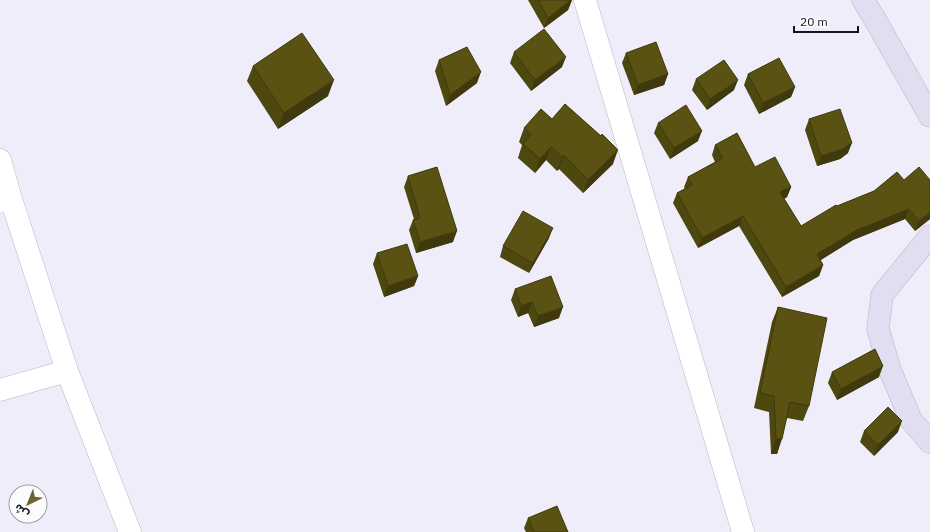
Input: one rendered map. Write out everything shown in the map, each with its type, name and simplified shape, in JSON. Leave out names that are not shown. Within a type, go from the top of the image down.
[{"type":"street","points":[[585,0],[743,532]]},
{"type":"street","points":[[863,0],[874,16],[930,116]]},
{"type":"street","points":[[0,160],[6,201],[67,371],[130,532]]},
{"type":"street","points":[[930,236],[882,295],[878,329],[890,370],[911,420],[930,442]]},
{"type":"street","points":[[0,390],[67,371]]},
{"type":"building","points":[[538,0],[571,0],[548,18]]},
{"type":"building","points":[[544,29],[566,57],[535,80],[514,52]]},
{"type":"building","points":[[302,33],[334,80],[284,113],[253,66]]},
{"type":"building","points":[[656,42],[668,74],[638,85],[626,53]]},
{"type":"building","points":[[467,47],[481,72],[450,95],[439,60]]},
{"type":"building","points":[[779,58],[795,87],[763,103],[748,74]]},
{"type":"building","points":[[724,60],[738,80],[710,99],[696,79]]},
{"type":"building","points":[[565,104],[601,136],[602,134],[618,150],[588,180],[564,155],[562,157],[551,147],[540,159],[523,144],[531,134],[524,128],[541,109],[552,119]]},
{"type":"building","points":[[686,105],[702,131],[674,148],[658,123]]},
{"type":"building","points":[[840,109],[852,143],[843,149],[821,156],[809,119]]},
{"type":"building","points":[[737,133],[755,167],[775,157],[791,187],[780,192],[801,226],[836,205],[837,206],[874,191],[897,172],[904,180],[919,167],[930,180],[930,212],[919,221],[909,209],[857,230],[817,254],[823,265],[786,287],[743,216],[702,238],[677,193],[692,185],[688,177],[723,158],[715,145]]},
{"type":"building","points":[[437,167],[457,231],[420,242],[413,220],[420,218],[408,176]]},
{"type":"building","points":[[523,211],[553,228],[533,263],[503,246]]},
{"type":"building","points":[[407,244],[418,276],[388,286],[377,253]]},
{"type":"building","points":[[551,276],[563,307],[538,316],[532,302],[521,306],[515,289]]},
{"type":"building","points":[[778,307],[827,318],[809,406],[790,402],[782,439],[776,439],[774,396],[760,393]]},
{"type":"building","points":[[875,349],[883,366],[841,389],[832,372]]},
{"type":"building","points":[[888,407],[902,421],[878,445],[864,431]]},
{"type":"building","points":[[557,506],[568,532],[534,532],[528,518]]}]
